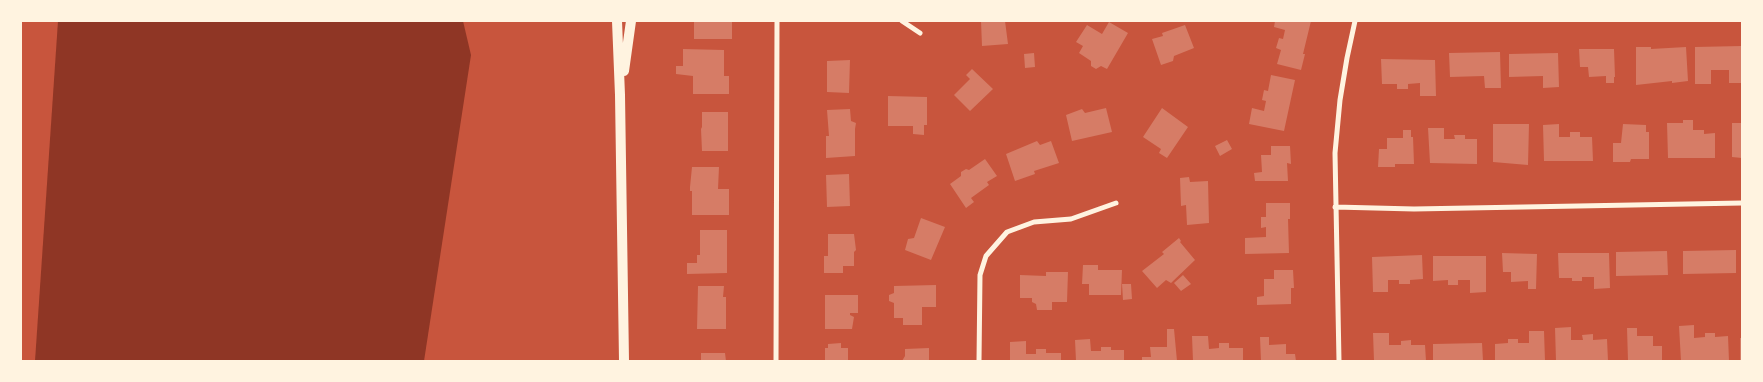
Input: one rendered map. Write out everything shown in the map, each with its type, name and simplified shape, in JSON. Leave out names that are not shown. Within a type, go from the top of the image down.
[{"type":"main road","points":[[617,21],[624,361]]},
{"type":"main road","points":[[620,95],[631,21]]},
{"type":"street","points":[[776,21],[776,361]]},
{"type":"street","points":[[902,21],[920,33]]},
{"type":"street","points":[[1339,361],[1335,153],[1340,100],[1355,21]]},
{"type":"street","points":[[979,361],[980,275],[986,256],[1007,232],[1034,222],[1071,220],[1116,202]]},
{"type":"street","points":[[1335,208],[1414,209],[1742,202]]},
{"type":"shaded area","points":[[58,21],[463,21],[471,55],[424,361],[35,361]]},
{"type":"building","points":[[694,21],[732,21],[732,39],[694,39]]},
{"type":"building","points":[[981,21],[1005,21],[1008,44],[982,46]]},
{"type":"building","points":[[1275,21],[1311,21],[1301,70],[1277,64],[1281,50],[1276,48],[1279,38],[1283,39],[1285,30],[1274,27]]},
{"type":"building","points":[[1109,22],[1128,33],[1107,69],[1101,66],[1096,69],[1091,66],[1091,61],[1079,53],[1083,46],[1076,42],[1087,25],[1102,34]]},
{"type":"building","points":[[1185,25],[1194,48],[1174,56],[1173,61],[1161,65],[1152,39],[1163,36],[1162,33]]},
{"type":"building","points":[[1742,46],[1741,83],[1729,83],[1729,70],[1711,70],[1711,84],[1695,84],[1695,47]]},
{"type":"building","points":[[1636,47],[1651,47],[1651,49],[1686,47],[1688,81],[1636,85]]},
{"type":"building","points":[[683,49],[724,50],[724,76],[729,76],[729,94],[693,94],[693,76],[676,74],[676,66],[683,66]]},
{"type":"building","points":[[1579,49],[1614,49],[1614,83],[1606,83],[1606,76],[1589,77],[1588,67],[1580,67]]},
{"type":"building","points":[[1500,52],[1501,88],[1485,88],[1484,76],[1450,77],[1449,53]]},
{"type":"building","points":[[1034,53],[1035,67],[1025,68],[1024,54]]},
{"type":"building","points":[[1558,53],[1559,87],[1543,88],[1543,76],[1509,77],[1509,54]]},
{"type":"building","points":[[1381,59],[1435,60],[1436,96],[1420,96],[1420,83],[1408,84],[1408,89],[1397,89],[1397,84],[1382,84]]},
{"type":"building","points":[[850,60],[849,93],[827,92],[827,61]]},
{"type":"building","points":[[972,69],[993,89],[970,111],[954,95],[970,79],[966,75]]},
{"type":"building","points":[[1271,75],[1295,80],[1284,131],[1249,124],[1252,108],[1264,111],[1266,101],[1262,100],[1264,90],[1268,91]]},
{"type":"building","points":[[888,96],[927,97],[927,125],[924,125],[924,135],[913,134],[913,126],[888,126]]},
{"type":"building","points":[[1106,108],[1112,132],[1072,141],[1066,115],[1082,109],[1085,113]]},
{"type":"building","points":[[1162,108],[1188,127],[1167,158],[1159,153],[1161,149],[1143,137]]},
{"type":"building","points":[[850,109],[851,121],[856,123],[855,156],[826,158],[826,136],[829,136],[827,110]]},
{"type":"building","points":[[702,112],[728,112],[728,151],[702,151]]},
{"type":"building","points":[[1683,120],[1693,120],[1693,130],[1704,130],[1704,134],[1715,133],[1715,158],[1668,158],[1667,123],[1683,123]]},
{"type":"building","points":[[1732,123],[1741,123],[1742,158],[1732,157]]},
{"type":"building","points":[[1493,124],[1529,124],[1528,165],[1493,162]]},
{"type":"building","points":[[1559,124],[1559,137],[1570,137],[1570,132],[1580,132],[1580,137],[1592,137],[1593,161],[1544,161],[1543,125]]},
{"type":"building","points":[[1623,124],[1646,125],[1646,132],[1649,132],[1649,159],[1613,162],[1613,143],[1621,143]]},
{"type":"building","points":[[1428,128],[1444,128],[1444,139],[1455,139],[1454,135],[1465,135],[1465,139],[1477,139],[1477,164],[1430,163]]},
{"type":"building","points":[[1403,130],[1411,130],[1414,164],[1395,164],[1395,167],[1378,167],[1379,149],[1387,149],[1387,138],[1403,138]]},
{"type":"building","points":[[1227,140],[1232,149],[1220,156],[1215,146]]},
{"type":"building","points":[[1037,141],[1040,145],[1051,141],[1059,163],[1034,171],[1035,174],[1015,181],[1006,154]]},
{"type":"building","points":[[1271,146],[1290,146],[1291,164],[1287,163],[1288,181],[1255,181],[1254,173],[1262,172],[1261,155],[1271,155]]},
{"type":"building","points":[[985,159],[997,176],[987,182],[989,185],[971,198],[974,202],[966,208],[950,184],[961,176],[961,172],[966,169],[969,170]]},
{"type":"building","points":[[692,167],[719,167],[718,189],[729,189],[729,215],[692,215],[692,191],[690,191],[690,187]]},
{"type":"building","points":[[849,174],[850,206],[827,207],[826,175]]},
{"type":"building","points":[[1189,177],[1190,182],[1208,181],[1209,223],[1187,225],[1186,205],[1181,206],[1180,178]]},
{"type":"building","points":[[1266,203],[1290,203],[1290,219],[1288,219],[1289,253],[1245,254],[1245,238],[1266,237],[1266,227],[1261,228],[1261,217],[1266,217]]},
{"type":"building","points":[[921,218],[945,227],[931,260],[905,250],[908,239],[914,238]]},
{"type":"building","points":[[700,230],[727,230],[727,273],[687,274],[687,263],[697,263],[697,255],[700,255]]},
{"type":"building","points":[[828,234],[854,234],[856,250],[854,252],[854,266],[843,266],[843,273],[824,273],[824,256],[828,256]]},
{"type":"building","points":[[1179,238],[1180,242],[1195,260],[1171,283],[1166,280],[1157,288],[1142,271],[1164,254],[1162,252]]},
{"type":"building","points":[[1736,250],[1736,273],[1683,274],[1683,251]]},
{"type":"building","points":[[1667,251],[1668,275],[1616,276],[1616,252]]},
{"type":"building","points":[[1502,253],[1537,254],[1536,289],[1528,289],[1528,281],[1511,282],[1511,272],[1503,272]]},
{"type":"building","points":[[1558,253],[1609,253],[1610,288],[1594,289],[1594,277],[1582,277],[1582,281],[1572,281],[1572,278],[1559,278]]},
{"type":"building","points":[[1422,255],[1423,279],[1410,280],[1410,284],[1399,284],[1399,280],[1388,280],[1388,292],[1373,292],[1372,257]]},
{"type":"building","points":[[1433,256],[1486,256],[1486,292],[1470,293],[1470,280],[1458,280],[1458,285],[1448,285],[1448,280],[1433,281]]},
{"type":"building","points":[[1083,265],[1098,265],[1098,270],[1122,270],[1121,295],[1089,295],[1089,284],[1082,284]]},
{"type":"building","points":[[1274,270],[1293,270],[1294,288],[1291,288],[1291,304],[1257,305],[1257,297],[1264,296],[1264,279],[1274,279]]},
{"type":"building","points":[[1046,272],[1068,272],[1067,302],[1052,302],[1052,310],[1037,310],[1036,304],[1032,302],[1032,298],[1020,298],[1020,275],[1046,276]]},
{"type":"building","points":[[1183,275],[1191,284],[1181,291],[1174,283]]},
{"type":"building","points":[[1122,284],[1131,284],[1132,299],[1123,300]]},
{"type":"building","points":[[936,285],[936,307],[922,307],[922,325],[903,325],[903,318],[894,318],[894,303],[889,301],[889,295],[894,293],[894,286]]},
{"type":"building","points":[[698,286],[724,286],[723,297],[726,297],[726,329],[697,329]]},
{"type":"building","points":[[825,295],[858,295],[858,313],[850,313],[854,317],[852,329],[825,329]]},
{"type":"building","points":[[1694,325],[1694,338],[1705,337],[1705,333],[1715,333],[1715,337],[1728,336],[1729,361],[1681,361],[1679,326]]},
{"type":"building","points":[[1571,327],[1571,340],[1583,340],[1582,335],[1593,334],[1593,340],[1607,339],[1608,361],[1556,361],[1555,328]]},
{"type":"building","points":[[1627,328],[1637,328],[1637,336],[1653,336],[1653,346],[1662,346],[1662,361],[1628,361]]},
{"type":"building","points":[[1167,329],[1174,329],[1177,361],[1142,361],[1142,357],[1151,357],[1150,347],[1167,347]]},
{"type":"building","points":[[1529,331],[1544,331],[1545,361],[1495,361],[1495,344],[1508,343],[1508,339],[1518,339],[1518,343],[1529,343]]},
{"type":"building","points":[[1373,333],[1389,333],[1389,345],[1401,345],[1401,341],[1411,340],[1411,345],[1425,345],[1426,361],[1374,361]]},
{"type":"building","points":[[1192,336],[1208,336],[1209,349],[1219,348],[1219,343],[1229,343],[1229,348],[1243,348],[1243,361],[1193,361]]},
{"type":"building","points":[[1260,337],[1269,337],[1269,345],[1286,344],[1286,354],[1295,354],[1296,361],[1261,361]]},
{"type":"building","points":[[1740,338],[1742,338],[1742,360],[1740,360]]},
{"type":"building","points":[[1090,339],[1091,351],[1101,351],[1101,347],[1111,347],[1111,350],[1124,350],[1124,361],[1076,361],[1075,340]]},
{"type":"building","points":[[1026,341],[1026,354],[1036,354],[1036,349],[1046,349],[1046,353],[1061,353],[1061,361],[1010,361],[1010,342]]},
{"type":"building","points":[[841,343],[841,348],[848,348],[848,361],[825,361],[825,348],[828,348],[828,344]]},
{"type":"building","points":[[1482,343],[1483,361],[1433,361],[1433,344]]},
{"type":"building","points":[[929,348],[929,361],[902,361],[905,356],[905,349]]},
{"type":"building","points":[[701,353],[725,353],[726,361],[701,361]]}]
